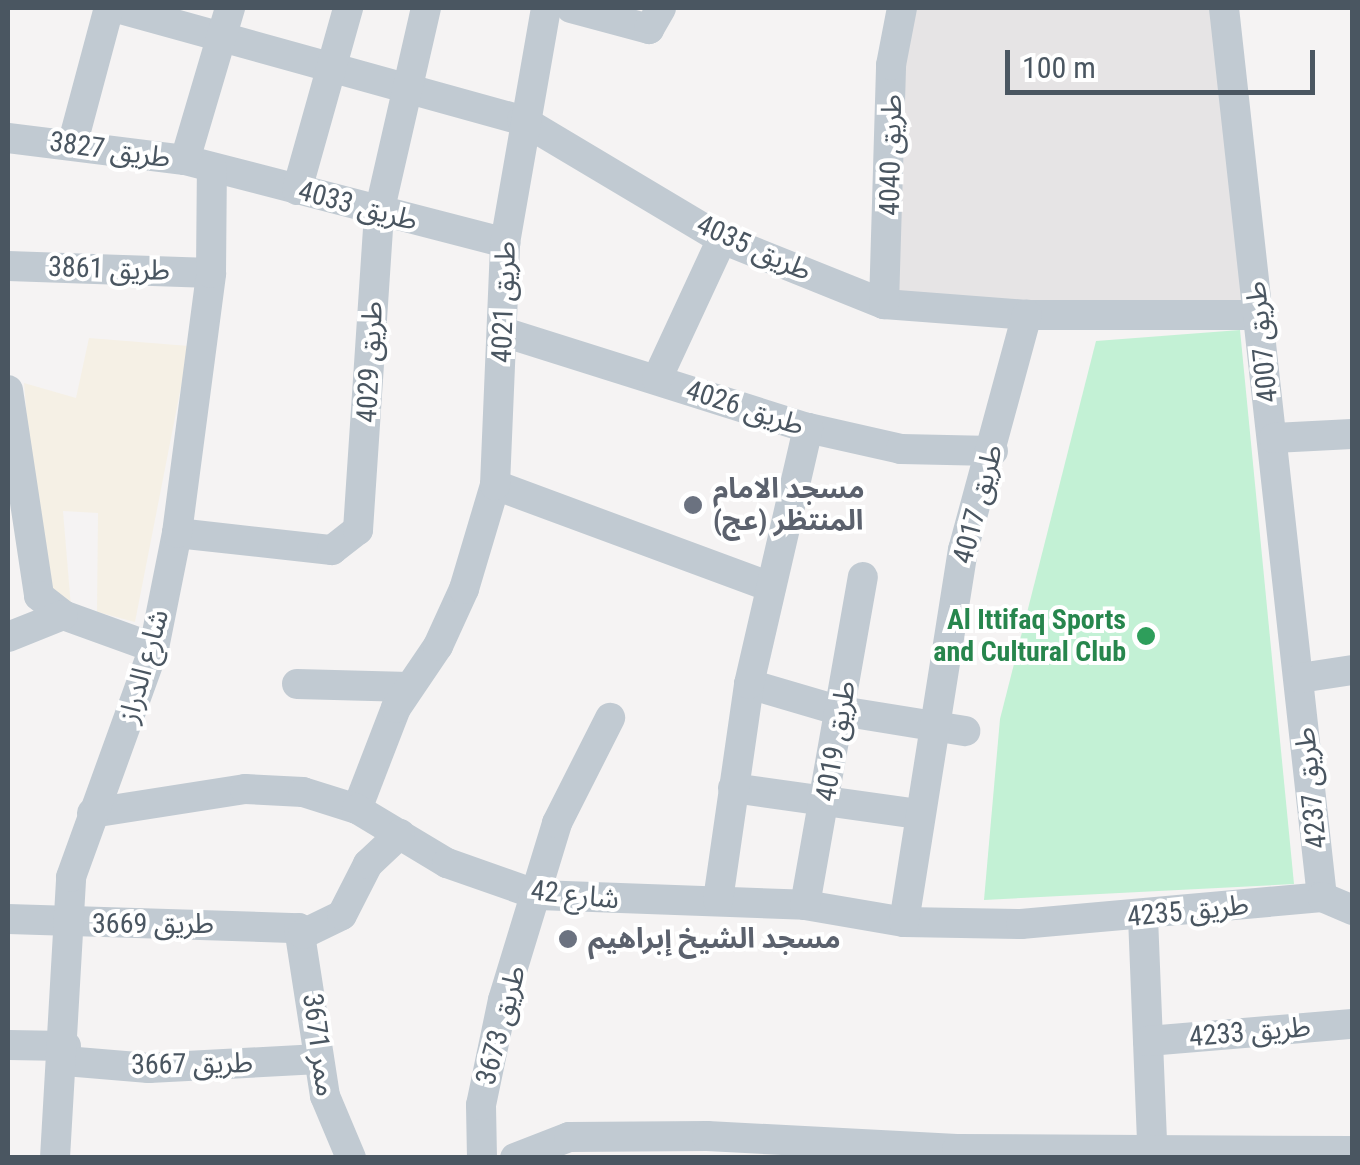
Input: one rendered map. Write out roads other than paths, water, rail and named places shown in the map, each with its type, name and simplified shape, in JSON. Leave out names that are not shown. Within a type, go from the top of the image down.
[{"type":"street","points":[[73,142],[109,8]]},
{"type":"street","name":"طريق 4035","points":[[117,8],[226,22],[332,66],[522,120],[722,239],[884,304],[1028,315],[1258,315]]},
{"type":"street","points":[[297,190],[348,8]]},
{"type":"street","name":"طريق 4029","points":[[177,533],[332,550],[352,541],[361,518],[378,213],[404,88],[426,8]]},
{"type":"street","name":"طريق 4021","points":[[357,810],[409,687],[438,646],[482,535],[495,485],[505,243],[522,120],[546,8]]},
{"type":"street","points":[[571,8],[649,28],[661,8]]},
{"type":"street","name":"طريق 4040","points":[[884,304],[891,65],[902,8]]},
{"type":"street","name":"طريق 4007","points":[[1224,8],[1300,678]]},
{"type":"street","name":"شارع الدراز","points":[[55,1158],[66,1054],[71,877],[154,648],[177,533],[211,273],[198,164],[226,22]]},
{"type":"street","name":"طريق 3827","points":[[8,138],[73,142],[198,164]]},
{"type":"street","name":"طريق 4033","points":[[198,164],[505,243]]},
{"type":"street","points":[[656,380],[722,239]]},
{"type":"street","name":"طريق 3861","points":[[8,266],[211,273]]},
{"type":"street","name":"طريق 4017","points":[[904,922],[931,724],[963,550],[1028,315]]},
{"type":"street","name":"طريق 4026","points":[[503,332],[808,428],[901,449],[993,451]]},
{"type":"street","points":[[8,390],[17,549],[39,596],[63,616],[154,648]]},
{"type":"street","points":[[718,900],[749,684],[768,586],[808,428]]},
{"type":"street","points":[[1274,438],[1352,434]]},
{"type":"street","points":[[495,485],[768,586]]},
{"type":"street","name":"طريق 4019","points":[[806,905],[863,577]]},
{"type":"street","points":[[8,638],[63,616]]},
{"type":"street","points":[[1300,678],[1352,670]]},
{"type":"street","name":"طريق 4237","points":[[1300,678],[1322,898]]},
{"type":"street","points":[[297,684],[409,687]]},
{"type":"street","points":[[749,684],[841,711],[965,731]]},
{"type":"street","name":"طريق 3673","points":[[482,1158],[480,1106],[496,1029],[568,795],[610,718]]},
{"type":"street","points":[[733,788],[826,805],[917,814]]},
{"type":"street","name":"شارع 42","points":[[92,813],[244,789],[302,792],[357,810],[446,863],[538,895],[806,905],[904,922],[1021,924]]},
{"type":"street","points":[[301,931],[342,915],[368,864],[400,834]]},
{"type":"street","name":"طريق 4235","points":[[1021,924],[1142,917],[1322,898],[1352,910]]},
{"type":"street","name":"طريق 4233","points":[[1142,917],[1152,1144]]},
{"type":"street","name":"طريق 3669","points":[[8,919],[301,931]]},
{"type":"street","name":"ممر 3671","points":[[301,931],[331,1120],[352,1158]]},
{"type":"street","name":"طريق 4233","points":[[1148,1041],[1352,1024]]},
{"type":"street","name":"طريق 3667","points":[[9,1045],[149,1068],[319,1059]]},
{"type":"street","points":[[515,1158],[569,1137],[1152,1144],[1352,1151]]},
{"type":"place","name":"مسجد الامام المنتظر (عج)","points":[[693,505]]},
{"type":"place","name":"Al Ittifaq Sports and Cultural Club","points":[[1146,636]]},
{"type":"place","name":"مسجد الشيخ إبراهيم","points":[[568,939]]}]
